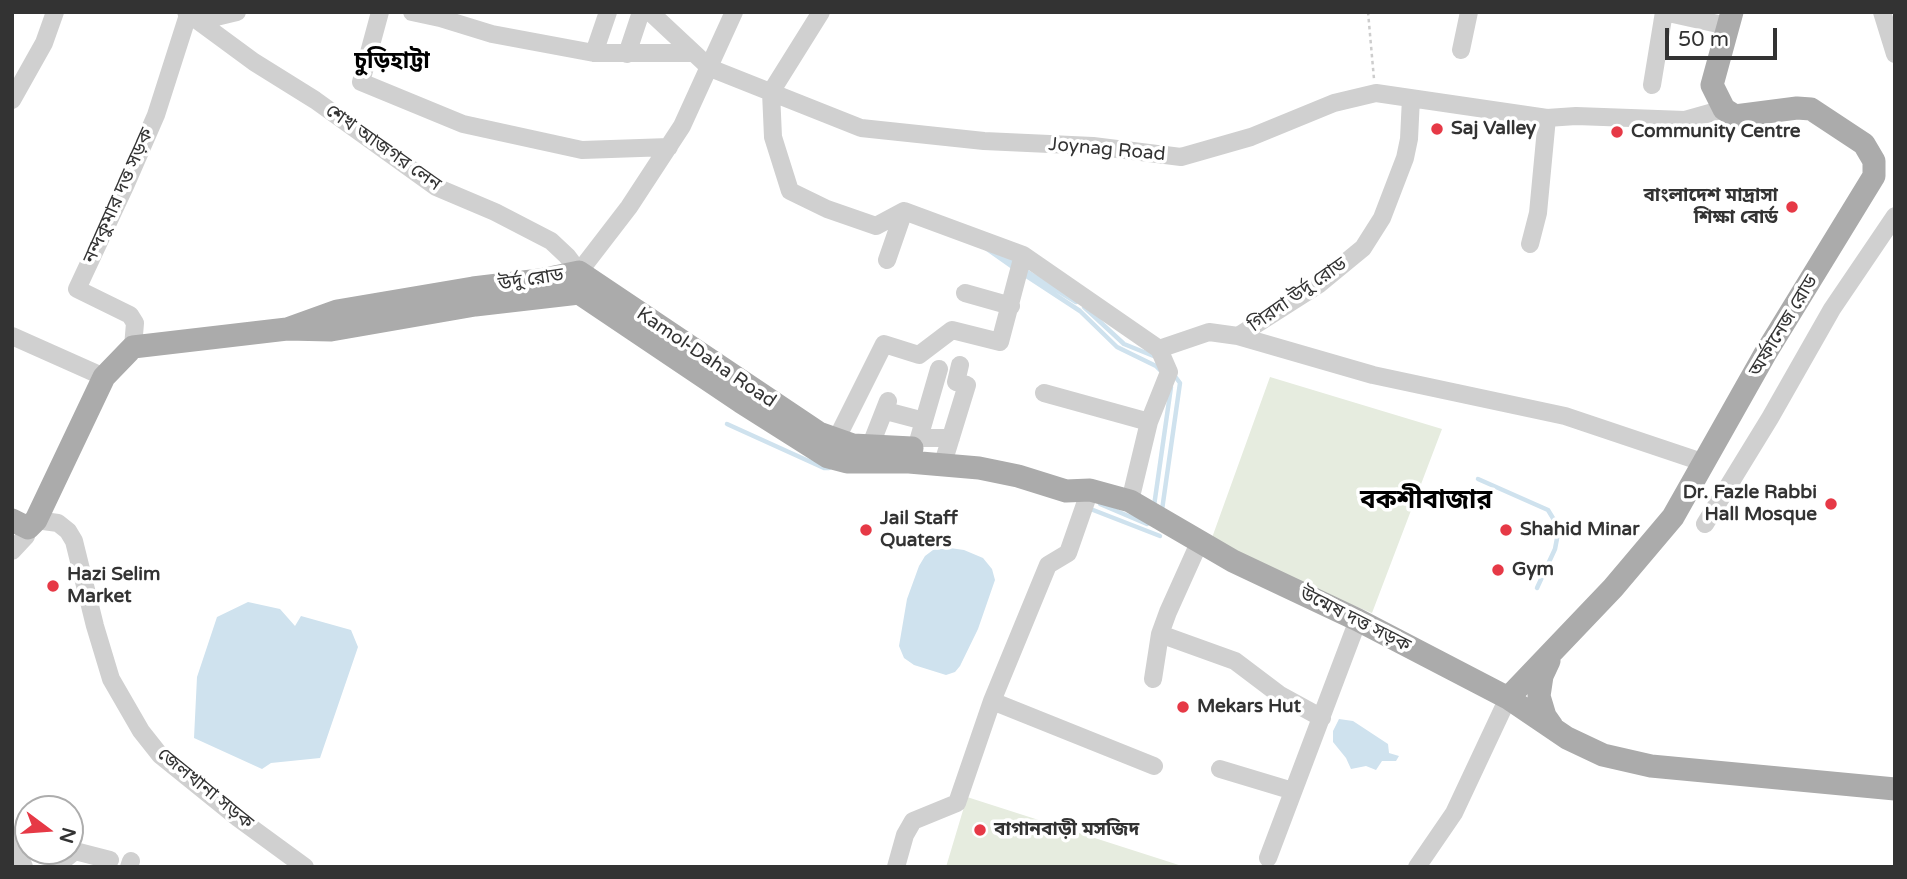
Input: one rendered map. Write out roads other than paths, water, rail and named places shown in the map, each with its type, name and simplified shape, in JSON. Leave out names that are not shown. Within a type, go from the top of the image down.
[{"type":"main road","points":[[1724,109],[1713,85],[1730,18]]},
{"type":"main road","name":"অর্ফানেজ রোড","points":[[1508,698],[1663,531],[1705,463],[1765,354],[1870,184],[1875,168],[1871,152],[1864,144],[1811,109],[1797,108],[1735,116],[1724,109]]},
{"type":"main road","name":"উর্দু রোড","points":[[133,346],[287,329],[337,311],[572,283]]},
{"type":"main road","name":"Kamol-Daha Road","points":[[572,283],[844,452]]},
{"type":"main road","points":[[25,523],[104,377],[133,346]]},
{"type":"main road","name":"উন্মেষ দত্ত সড়ক","points":[[844,452],[947,450],[1066,491],[1090,490],[1130,501],[1233,561],[1358,620],[1508,698],[1590,750],[1616,759],[1651,766],[1895,789]]},
{"type":"main road","points":[[1552,726],[1541,704],[1539,685],[1555,649]]},
{"type":"street","points":[[12,100],[44,43],[55,12]]},
{"type":"street","points":[[187,14],[212,18],[237,12]]},
{"type":"street","points":[[380,12],[361,82],[463,124],[582,150],[669,147]]},
{"type":"street","points":[[412,12],[505,37],[594,53],[691,52]]},
{"type":"street","points":[[594,53],[608,12]]},
{"type":"street","points":[[627,54],[641,12]]},
{"type":"street","name":"Joynag Road","points":[[650,12],[710,68],[861,128],[984,141],[1093,146],[1181,157],[1251,137],[1334,103],[1376,93],[1547,118],[1576,116],[1685,120],[1724,109]]},
{"type":"street","name":"উর্দু রোড","points":[[572,283],[629,207],[682,126],[733,12]]},
{"type":"street","points":[[821,12],[771,92],[773,137],[790,191],[827,209],[876,226],[904,211],[1023,255],[1159,349],[1169,372],[1149,422],[1130,501]]},
{"type":"street","points":[[1461,50],[1469,12]]},
{"type":"street","points":[[1652,85],[1664,12],[1718,24],[1730,18]]},
{"type":"street","points":[[1882,12],[1895,54]]},
{"type":"street","name":"শেখ আজগর লেন","points":[[187,14],[254,62],[315,100],[436,187],[495,212],[551,241],[567,256],[572,283]]},
{"type":"street","name":"নন্দকুমার দত্ত সড়ক","points":[[133,346],[135,323],[130,315],[77,289],[127,184],[156,115],[187,14]]},
{"type":"street","name":"গিরদা উর্দু রোড","points":[[1238,336],[1318,285],[1363,248],[1381,218],[1405,158],[1411,98]]},
{"type":"street","points":[[1530,244],[1538,213],[1547,118]]},
{"type":"street","points":[[887,260],[904,211]]},
{"type":"street","points":[[1705,524],[1832,309],[1895,216]]},
{"type":"street","points":[[844,452],[884,344],[919,355],[952,330],[1000,342],[1023,255]]},
{"type":"street","points":[[965,293],[1011,306]]},
{"type":"street","points":[[1159,349],[1209,332],[1238,336],[1373,375],[1565,416],[1705,463]]},
{"type":"street","points":[[12,336],[104,377]]},
{"type":"street","points":[[939,369],[919,438],[947,450],[967,385],[956,382],[960,365]]},
{"type":"street","points":[[1044,393],[1149,422]]},
{"type":"street","points":[[844,452],[887,406],[924,421]]},
{"type":"street","points":[[896,867],[905,835],[913,821],[957,803],[992,701],[1048,565],[1068,553],[1090,490]]},
{"type":"street","points":[[12,551],[26,536],[25,523]]},
{"type":"street","name":"জেলখানা সড়ক","points":[[25,523],[58,523],[68,531],[74,541],[111,679],[141,731],[160,755],[238,818],[305,867]]},
{"type":"street","points":[[1153,679],[1160,634],[1195,552]]},
{"type":"street","points":[[1268,858],[1358,620]]},
{"type":"street","points":[[1160,634],[1235,661],[1280,695],[1322,718]]},
{"type":"street","points":[[1418,867],[1454,813],[1508,698]]},
{"type":"street","points":[[992,701],[1154,766]]},
{"type":"street","points":[[1220,769],[1293,791]]},
{"type":"street","points":[[12,838],[24,867]]},
{"type":"street","points":[[55,867],[75,851],[110,860]]},
{"type":"water","points":[[933,550],[964,550],[983,558],[992,569],[995,580],[978,629],[960,666],[955,672],[946,675],[914,665],[904,658],[899,646],[907,599],[919,566]]},
{"type":"water","points":[[248,602],[280,609],[295,626],[301,616],[351,630],[358,647],[320,758],[271,763],[262,769],[194,738],[197,677],[217,617]]},
{"type":"water","points":[[1339,719],[1353,721],[1388,744],[1389,753],[1399,756],[1396,761],[1382,761],[1376,770],[1366,766],[1351,769],[1333,742],[1333,731]]},
{"type":"waterway","points":[[987,249],[1014,268]]},
{"type":"waterway","points":[[1001,255],[1017,265]]},
{"type":"waterway","points":[[1024,270],[1076,302]]},
{"type":"waterway","points":[[1022,273],[1080,311],[1117,347],[1156,366],[1162,372]]},
{"type":"waterway","points":[[1084,307],[1124,344],[1156,357]]},
{"type":"waterway","points":[[1162,510],[1180,383],[1174,375]]},
{"type":"waterway","points":[[1154,506],[1171,387]]},
{"type":"waterway","points":[[727,424],[829,468]]},
{"type":"waterway","points":[[1478,479],[1548,510],[1559,528],[1555,549]]},
{"type":"waterway","points":[[1100,504],[1147,524]]},
{"type":"waterway","points":[[1088,508],[1160,536]]},
{"type":"waterway","points":[[1537,588],[1555,549]]},
{"type":"place","name":"Saj Valley","points":[[1437,129]]},
{"type":"place","name":"Community Centre","points":[[1617,132]]},
{"type":"place","name":"বাংলাদেশ মাদ্রাসা শিক্ষা বোর্ড","points":[[1792,207]]},
{"type":"place","name":"Dr. Fazle Rabbi Hall Mosque","points":[[1831,504]]},
{"type":"place","name":"Jail Staff Quaters","points":[[866,530]]},
{"type":"place","name":"Shahid Minar","points":[[1506,530]]},
{"type":"place","name":"Gym","points":[[1498,570]]},
{"type":"place","name":"Hazi Selim Market","points":[[53,586]]},
{"type":"place","name":"Mekars Hut","points":[[1183,707]]},
{"type":"place","name":"বাগানবাড়ী মসজিদ","points":[[980,830]]},
{"type":"district","name":"চুড়িহাট্টা","points":[[392,62]]},
{"type":"district","name":"বকশীবাজার","points":[[1426,501]]}]
